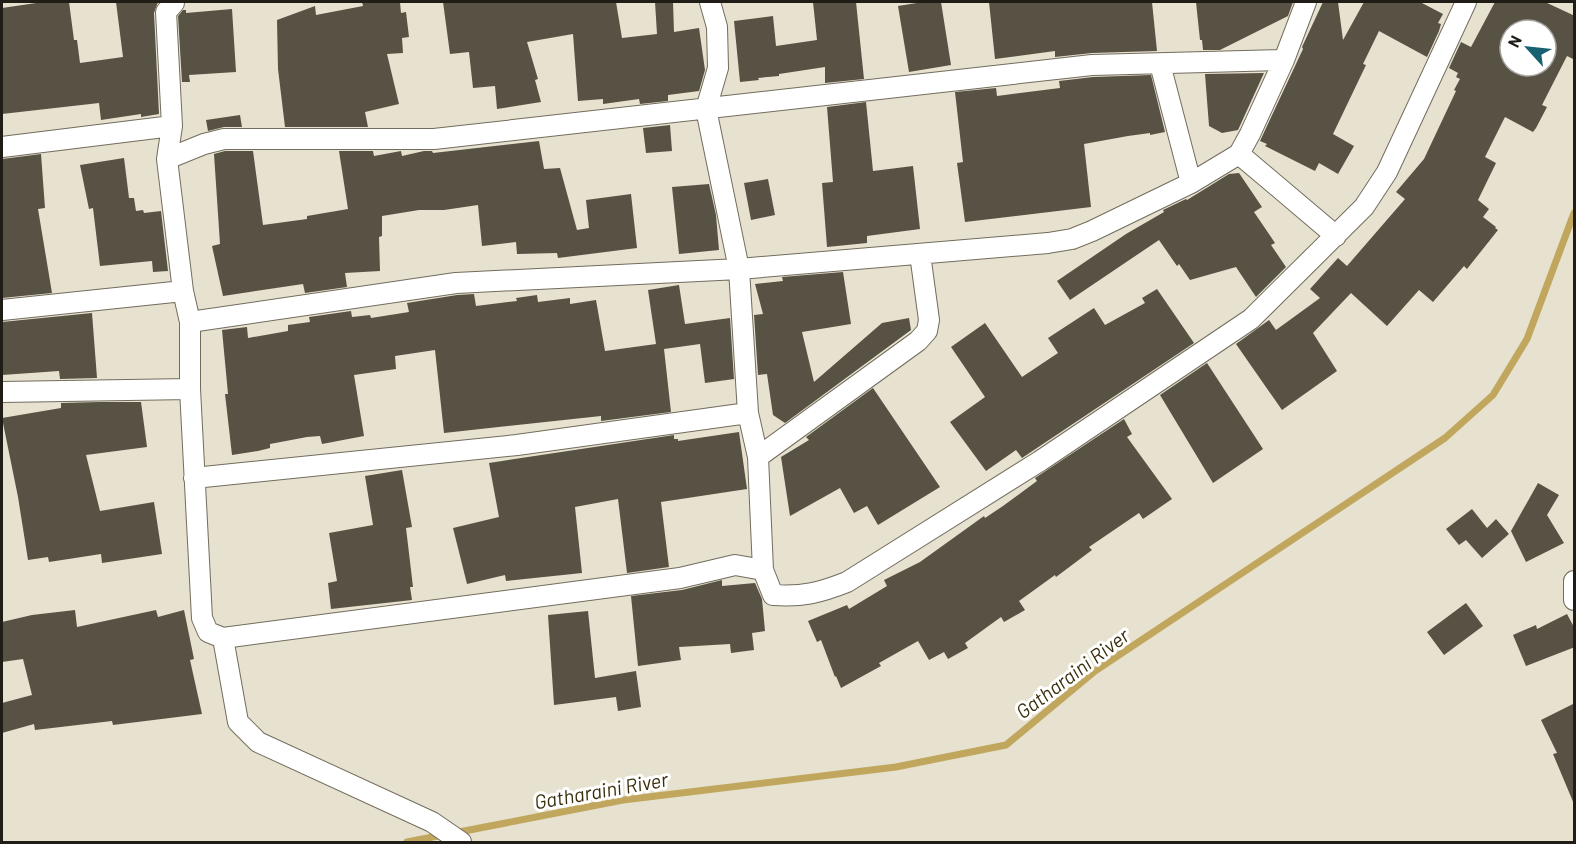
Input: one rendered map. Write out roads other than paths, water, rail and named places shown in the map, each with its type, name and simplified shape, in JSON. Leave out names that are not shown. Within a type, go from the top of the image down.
[{"type":"street","points":[[179,2],[166,12],[172,126],[167,159],[183,291],[190,322],[190,389],[202,618],[208,632],[224,638],[680,578],[735,566],[763,570]]},
{"type":"street","points":[[710,2],[717,27],[718,68],[706,109],[739,269],[748,413],[758,457],[763,570],[773,595],[796,597],[818,594],[847,582],[1040,461],[1251,319],[1364,207],[1387,172],[1466,2]]},
{"type":"street","points":[[190,322],[456,283],[739,269],[1048,243],[1072,239],[1191,183],[1239,154],[1284,60],[1306,2]]},
{"type":"street","points":[[167,159],[204,144],[224,139],[434,139],[1092,65],[1284,60]]},
{"type":"street","points":[[1160,64],[1191,183]]},
{"type":"street","points":[[2,147],[172,126]]},
{"type":"street","points":[[1239,154],[1336,236]]},
{"type":"street","points":[[758,457],[918,341],[927,331],[929,320],[920,254]]},
{"type":"street","points":[[2,310],[183,291]]},
{"type":"street","points":[[2,392],[190,389]]},
{"type":"street","points":[[194,478],[517,445],[748,413]]},
{"type":"street","points":[[1575,581],[1575,600]]},
{"type":"street","points":[[224,638],[238,722],[258,742],[432,822],[461,843]]},
{"type":"waterway","name":"Gatharaini River","points":[[454,833],[623,800],[896,767],[1006,745],[1095,671],[1445,438],[1493,395],[1527,339],[1574,213]]},
{"type":"waterway","name":"Gatharaini River","points":[[407,842],[443,835]]}]
